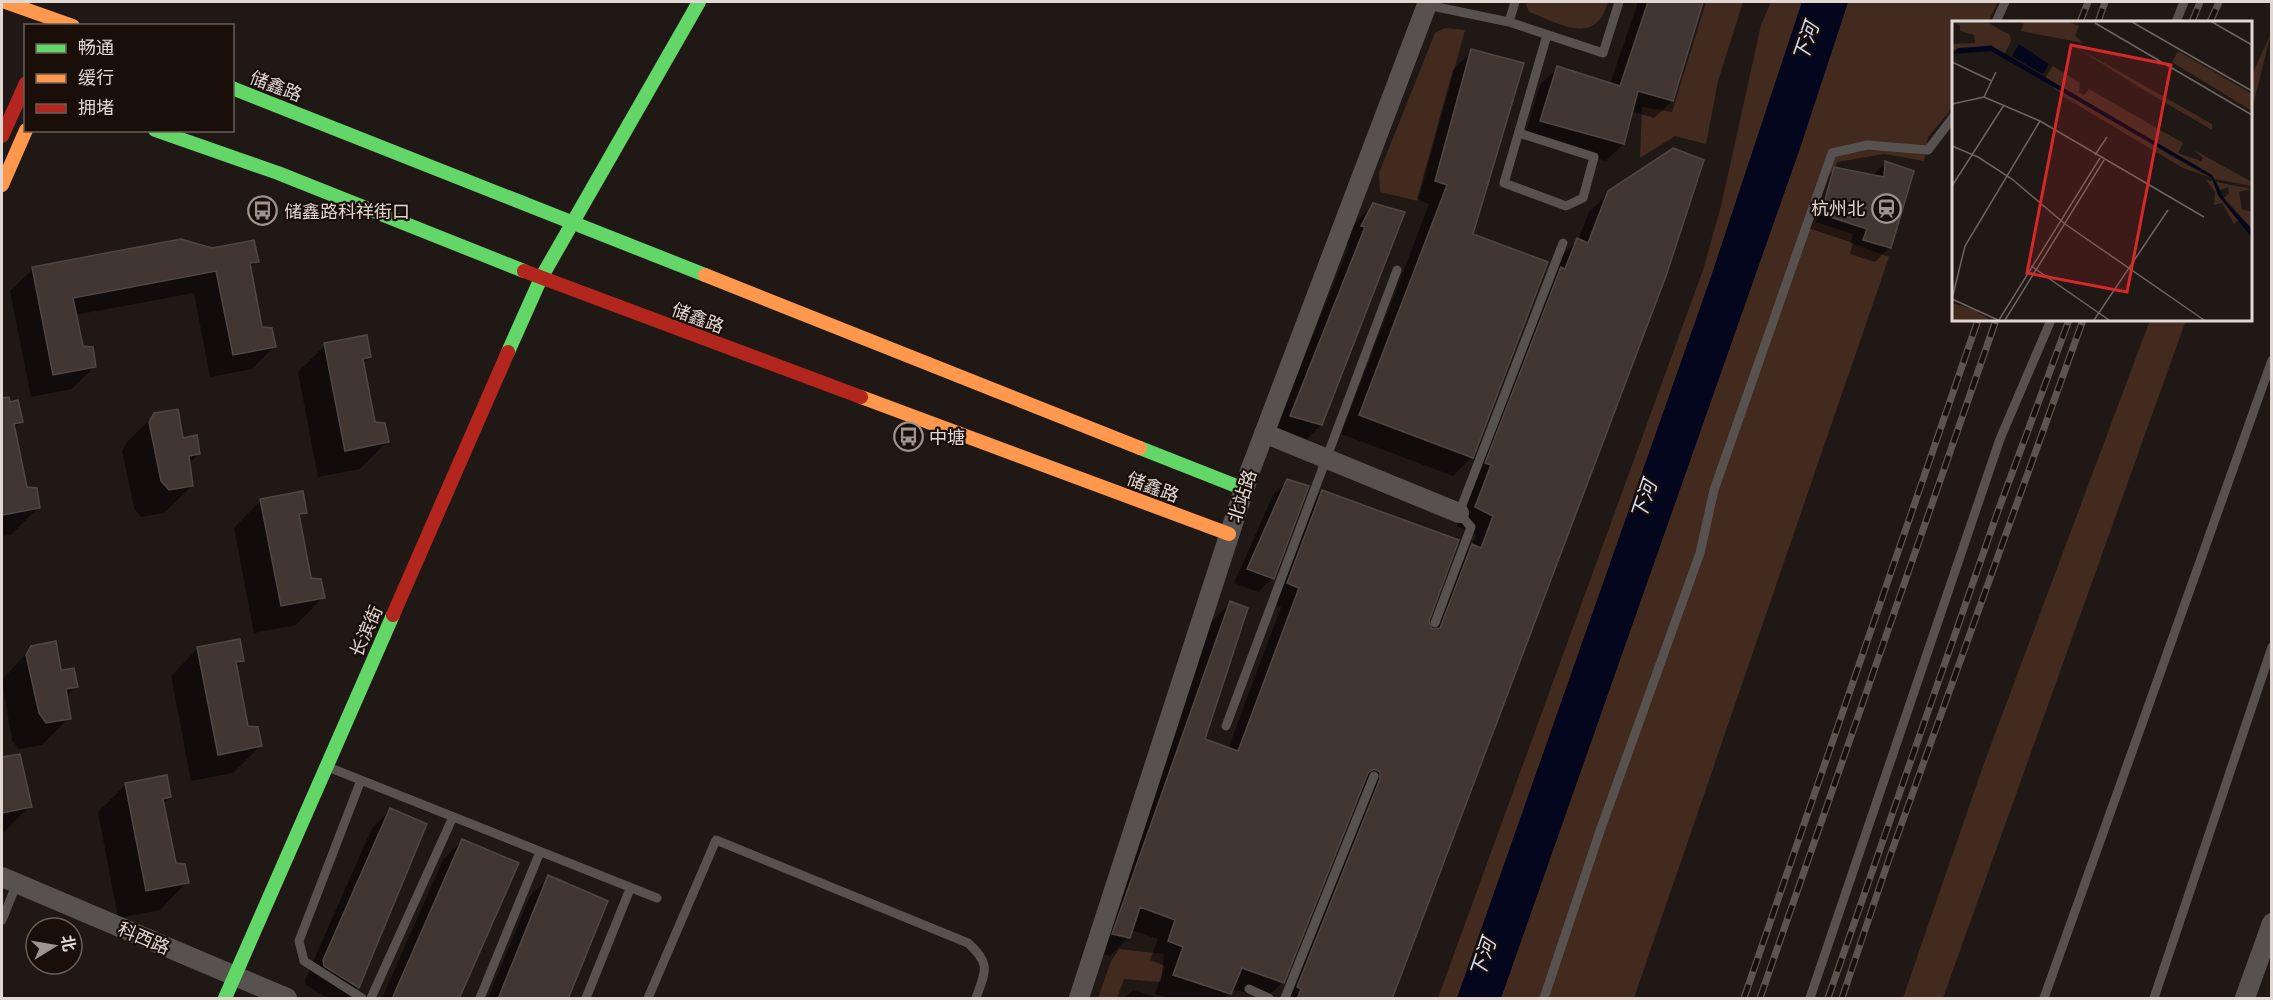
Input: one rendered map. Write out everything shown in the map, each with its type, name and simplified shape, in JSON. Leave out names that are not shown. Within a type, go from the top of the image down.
[{"type":"street","points":[[5,2],[66,24]]},
{"type":"street","name":"长滨街","points":[[225,999],[540,278],[699,2]]},
{"type":"street","name":"北站路","points":[[1079,999],[1244,489],[1427,3]]},
{"type":"street","points":[[2,136],[22,84]]},
{"type":"street","name":"储鑫路","points":[[234,89],[1244,489]]},
{"type":"street","points":[[2,185],[25,132]]},
{"type":"street","name":"储鑫路","points":[[161,132],[278,173],[540,278],[1229,534]]},
{"type":"street","points":[[1264,433],[1459,513]]},
{"type":"street","name":"科西路","points":[[9,880],[287,999]]},
{"type":"street","points":[[2245,999],[2271,923]]},
{"type":"lane","points":[[1509,22],[1515,2]]},
{"type":"lane","points":[[1427,3],[1509,22],[1603,53],[1619,2]]},
{"type":"lane","points":[[1996,21],[2005,2]]},
{"type":"lane","points":[[2176,21],[2184,2]]},
{"type":"lane","points":[[1519,132],[1594,157],[1583,198],[1566,206],[1504,183],[1547,35]]},
{"type":"lane","points":[[1544,999],[1604,820],[1700,553],[1714,490],[1832,153],[1867,145],[1928,150],[1952,117]]},
{"type":"lane","points":[[1435,623],[1471,527],[1459,513],[1563,243]]},
{"type":"lane","points":[[1226,726],[1397,270]]},
{"type":"lane","points":[[1810,999],[2000,439],[2052,321]]},
{"type":"lane","points":[[2044,999],[2271,360]]},
{"type":"lane","points":[[2154,999],[2271,647]]},
{"type":"lane","points":[[326,766],[657,898]]},
{"type":"lane","points":[[1285,999],[1374,776]]},
{"type":"lane","points":[[361,780],[299,941],[304,961],[363,999]]},
{"type":"lane","points":[[371,999],[453,817]]},
{"type":"lane","points":[[648,999],[716,840],[968,943],[984,961],[986,969],[976,999]]},
{"type":"lane","points":[[480,999],[540,852]]},
{"type":"lane","points":[[3,915],[9,880]]},
{"type":"lane","points":[[586,999],[630,889]]},
{"type":"lane","points":[[1249,989],[1269,999]]},
{"type":"shaded area","points":[[1525,2],[1608,2],[1602,16],[1595,24],[1586,28],[1576,28],[1529,12]]},
{"type":"shaded area","points":[[1706,2],[1743,2],[1718,81],[1706,144],[1675,136],[1640,158],[1642,107],[1672,112]]},
{"type":"shaded area","points":[[1771,2],[1802,2],[1711,277],[1457,998],[1438,998],[1703,270],[1721,206],[1761,25]]},
{"type":"shaded area","points":[[1848,2],[1998,2],[1988,21],[1952,21],[1952,104],[1949,112],[1928,137],[1924,161],[1884,154],[1837,162],[1816,222],[1853,234],[1851,243],[1889,257],[1634,998],[1501,998],[1800,148]]},
{"type":"shaded area","points":[[1445,28],[1465,30],[1418,201],[1380,192],[1379,173],[1435,33]]},
{"type":"shaded area","points":[[2271,33],[2252,109],[2252,75]]},
{"type":"shaded area","points":[[2150,321],[2186,321],[1943,998],[1903,998],[1983,766]]},
{"type":"shaded area","points":[[1119,949],[1164,954],[1161,982],[1124,979],[1117,998],[1098,998],[1111,961]]},
{"type":"water","name":"下河","points":[[1802,2],[1848,2],[1800,148],[1501,998],[1457,998],[1711,277]]},
{"type":"building","points":[[1648,2],[1703,2],[1673,101],[1638,91],[1624,144],[1540,121],[1557,66],[1620,86]]},
{"type":"building","points":[[1471,49],[1524,63],[1473,234],[1548,262],[1473,458],[1359,415],[1447,185],[1435,181]]},
{"type":"building","points":[[1673,148],[1704,160],[1666,276],[1392,999],[1297,999],[1301,989],[1297,987],[1380,779],[1380,772],[1374,769],[1368,773],[1284,983],[1242,968],[1231,994],[1173,975],[1183,947],[1168,941],[1175,920],[1140,907],[1130,938],[1112,934],[1230,601],[1248,608],[1205,739],[1238,751],[1299,588],[1287,583],[1322,490],[1459,540],[1429,621],[1432,629],[1440,628],[1472,544],[1481,548],[1493,516],[1475,507],[1491,465],[1485,463],[1561,267],[1565,269],[1577,238],[1588,243],[1608,191]]},
{"type":"building","points":[[1885,161],[1914,171],[1891,248],[1863,240],[1867,229],[1821,214],[1834,167],[1884,177]]},
{"type":"building","points":[[1373,203],[1405,212],[1322,425],[1290,416],[1365,227],[1361,226]]},
{"type":"building","points":[[181,239],[212,248],[254,240],[259,262],[250,263],[262,327],[272,328],[276,347],[233,355],[216,271],[73,298],[83,346],[93,347],[96,367],[53,375],[32,267]]},
{"type":"building","points":[[367,335],[371,357],[363,359],[375,422],[385,423],[389,442],[345,451],[324,343]]},
{"type":"building","points":[[9,397],[10,402],[18,400],[23,422],[14,424],[27,487],[37,488],[40,508],[2,515],[2,398]]},
{"type":"building","points":[[178,409],[183,438],[197,435],[200,454],[189,456],[193,486],[169,490],[161,481],[149,422],[154,413]]},
{"type":"building","points":[[1287,479],[1309,486],[1274,579],[1247,569]]},
{"type":"building","points":[[303,491],[307,513],[299,514],[311,578],[321,579],[325,598],[281,606],[260,499]]},
{"type":"building","points":[[240,639],[244,661],[236,662],[248,726],[258,727],[262,746],[218,755],[197,647]]},
{"type":"building","points":[[56,641],[61,670],[74,668],[78,687],[66,689],[71,719],[46,723],[39,713],[26,655],[31,646]]},
{"type":"building","points":[[20,754],[32,807],[2,813],[2,757]]},
{"type":"building","points":[[167,775],[171,797],[163,799],[176,863],[185,864],[189,883],[146,891],[125,783]]},
{"type":"building","points":[[390,808],[427,824],[359,988],[324,966],[323,960]]},
{"type":"building","points":[[462,839],[519,863],[459,999],[392,999]]},
{"type":"building","points":[[548,875],[608,901],[568,999],[498,999]]},
{"type":"railway","points":[[2080,21],[2088,2]]},
{"type":"railway","points":[[2098,21],[2105,2]]},
{"type":"railway","points":[[2192,21],[2200,2]]},
{"type":"railway","points":[[2210,21],[2219,2]]},
{"type":"railway","points":[[1744,998],[1978,321]]},
{"type":"railway","points":[[1760,998],[1996,321]]},
{"type":"railway","points":[[1828,998],[1998,511],[2069,321]]},
{"type":"railway","points":[[1842,998],[1890,856],[2083,321]]},
{"type":"traffic: fast","points":[[508,352],[541,278],[699,2]]},
{"type":"traffic: fast","points":[[234,89],[705,275]]},
{"type":"traffic: fast","points":[[161,132],[278,173],[524,271]]},
{"type":"traffic: fast","points":[[1140,448],[1244,489]]},
{"type":"traffic: fast","points":[[225,998],[393,615]]},
{"type":"traffic: slow","points":[[5,2],[67,24]]},
{"type":"traffic: slow","points":[[2,185],[25,132]]},
{"type":"traffic: slow","points":[[705,275],[1140,448]]},
{"type":"traffic: slow","points":[[861,397],[1229,534]]},
{"type":"traffic: jam","points":[[2,136],[24,87]]},
{"type":"traffic: jam","points":[[524,271],[861,397]]},
{"type":"traffic: jam","points":[[393,615],[508,352]]},
{"type":"place","name":"杭州北","points":[[1886,208]]},
{"type":"place","name":"储鑫路科祥街口","points":[[263,211]]},
{"type":"place","name":"中塘","points":[[908,437]]}]
